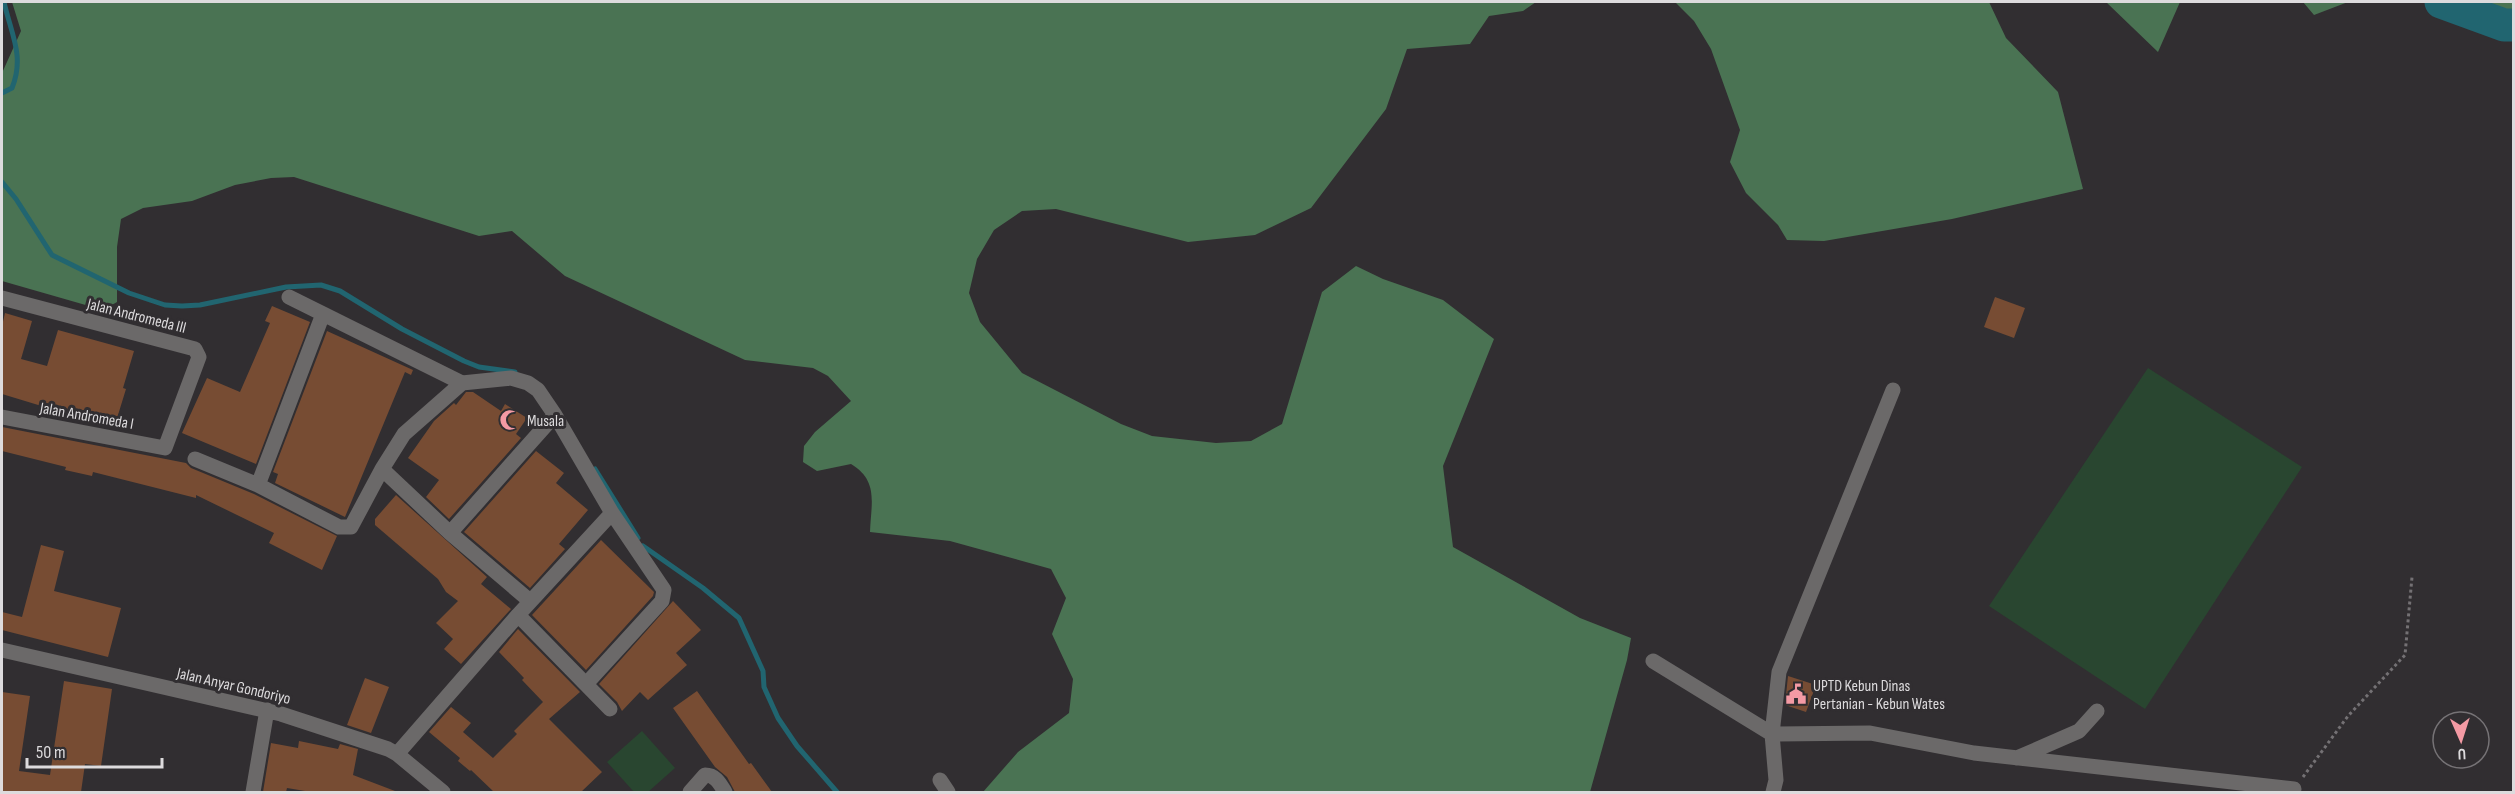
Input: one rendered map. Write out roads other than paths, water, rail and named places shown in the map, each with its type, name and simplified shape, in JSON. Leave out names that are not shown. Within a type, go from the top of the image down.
[{"type":"street","points":[[289,297],[462,383],[512,378],[528,383],[538,390],[612,513],[661,585],[664,596],[587,683]]},
{"type":"street","name":"Jalan Andromeda III","points":[[2,298],[195,349],[199,357],[165,448]]},
{"type":"street","points":[[258,485],[324,314]]},
{"type":"street","points":[[195,459],[258,485],[345,528],[353,524],[382,469],[404,434],[462,383]]},
{"type":"street","points":[[1773,792],[1776,780],[1772,734],[1779,672],[1893,390]]},
{"type":"street","points":[[450,533],[555,415]]},
{"type":"street","name":"Jalan Andromeda I","points":[[2,417],[165,448]]},
{"type":"street","points":[[382,469],[450,533],[530,601]]},
{"type":"street","points":[[398,754],[530,601],[612,513]]},
{"type":"street","points":[[518,615],[610,709]]},
{"type":"street","name":"Jalan Anyar Gondoriyo","points":[[2,650],[267,710],[398,754],[443,792]]},
{"type":"street","points":[[1653,661],[1772,734],[1870,733],[1974,753],[2293,791]]},
{"type":"street","points":[[254,792],[267,710]]},
{"type":"street","points":[[2017,758],[2079,731],[2097,711]]},
{"type":"street","points":[[690,792],[708,774],[716,778],[725,792]]},
{"type":"waterway","points":[[2,93],[12,88],[17,66],[16,45],[4,2]]},
{"type":"waterway","points":[[2441,2],[2504,25],[2514,25]]},
{"type":"waterway","points":[[2,182],[16,199],[52,255],[129,293],[165,305],[182,306],[200,305],[286,287],[321,285],[340,291],[402,329],[464,361],[479,367],[515,372]]},
{"type":"waterway","points":[[595,469],[638,538]]},
{"type":"waterway","points":[[643,546],[703,588],[739,618],[763,671],[764,687],[778,718],[797,746],[837,792]]},
{"type":"place","name":"Musala","points":[[510,420]]},
{"type":"place","name":"UPTD Kebun Dinas Pertanian - Kebun Wates","points":[[1796,694]]}]
